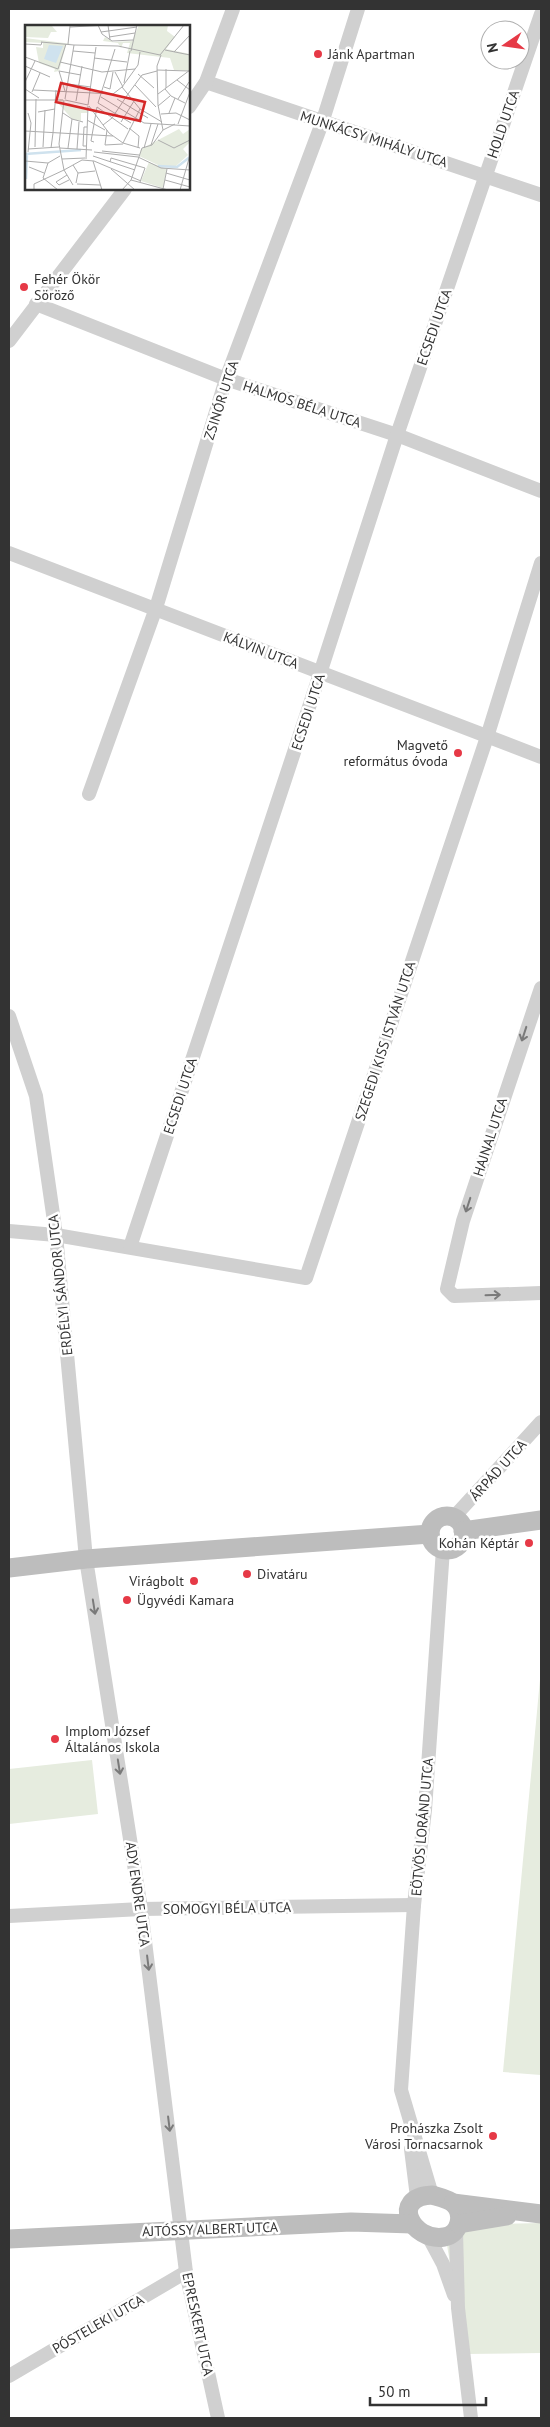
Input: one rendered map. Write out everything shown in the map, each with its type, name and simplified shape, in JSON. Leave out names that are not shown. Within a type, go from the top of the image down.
[{"type":"main road","points":[[463,1521],[458,1545],[443,1549],[434,1543],[430,1534],[430,1528],[437,1519],[448,1516],[463,1521],[541,1520]]},
{"type":"main road","points":[[9,1568],[86,1558],[430,1534]]},
{"type":"main road","points":[[453,2203],[459,2216],[458,2228]]},
{"type":"main road","points":[[453,2203],[533,2213],[458,2228],[449,2236],[428,2236],[417,2206],[453,2203]]},
{"type":"main road","name":"AJTÓSSY ALBERT UTCA","points":[[9,2239],[351,2222],[417,2206]]},
{"type":"street","points":[[190,105],[206,82],[233,9]]},
{"type":"street","name":"ZSINÓR UTCA","points":[[89,794],[156,608],[226,379],[322,123],[358,9]]},
{"type":"street","name":"HOLD UTCA","points":[[485,176],[541,14]]},
{"type":"street","name":"MUNKÁCSY MIHÁLY UTCA","points":[[206,82],[322,123],[541,194]]},
{"type":"street","name":"ECSEDI UTCA","points":[[130,1247],[321,673],[397,436],[485,176]]},
{"type":"street","points":[[9,341],[124,190]]},
{"type":"street","name":"HALMOS BÉLA UTCA","points":[[36,304],[226,379],[397,436],[541,491]]},
{"type":"street","name":"KÁLVIN UTCA","points":[[9,554],[156,608],[541,757]]},
{"type":"street","name":"SZEGEDI KISS ISTVÁN UTCA","points":[[9,1231],[56,1235],[306,1278],[486,737],[541,564]]},
{"type":"street","name":"HAJNAL UTCA","points":[[541,988],[463,1221],[447,1289],[454,1296],[541,1293]]},
{"type":"street","name":"ERDÉLYI SÁNDOR UTCA","points":[[9,1016],[36,1096],[56,1235],[86,1558]]},
{"type":"street","name":"ÁRPÁD UTCA","points":[[463,1521],[541,1422]]},
{"type":"street","name":"EÖTVÖS LORÁND UTCA","points":[[417,2206],[405,2104],[401,2090],[414,1906],[425,1810],[443,1549]]},
{"type":"street","name":"ADY ENDRE UTCA","points":[[86,1558],[141,1909],[182,2230]]},
{"type":"street","name":"SOMOGYI BÉLA UTCA","points":[[9,1916],[141,1909],[414,1906]]},
{"type":"street","points":[[458,2228],[458,2308],[471,2418]]},
{"type":"street","name":"EPRESKERT UTCA","points":[[182,2230],[186,2272],[218,2418]]},
{"type":"street","points":[[428,2236],[443,2264],[458,2308]]},
{"type":"street","name":"PÓSTELEKI UTCA","points":[[9,2376],[186,2272]]},
{"type":"shaded area","points":[[541,1669],[541,2075],[503,2072]]},
{"type":"shaded area","points":[[92,1760],[98,1814],[9,1824],[9,1769]]},
{"type":"shaded area","points":[[541,2223],[541,2353],[465,2354],[446,2239],[465,2225]]},
{"type":"place","name":"Jánk Apartman","points":[[318,54]]},
{"type":"place","name":"Fehér Ökör Söröző","points":[[24,287]]},
{"type":"place","name":"Magvető református óvoda","points":[[458,753]]},
{"type":"place","name":"Kohán Képtár","points":[[529,1543]]},
{"type":"place","name":"Divatáru","points":[[247,1574]]},
{"type":"place","name":"Virágbolt","points":[[194,1581]]},
{"type":"place","name":"Ügyvédi Kamara","points":[[127,1600]]},
{"type":"place","name":"Implom József Általános Iskola","points":[[55,1739]]},
{"type":"place","name":"Prohászka Zsolt Városi Tornacsarnok","points":[[493,2136]]}]
